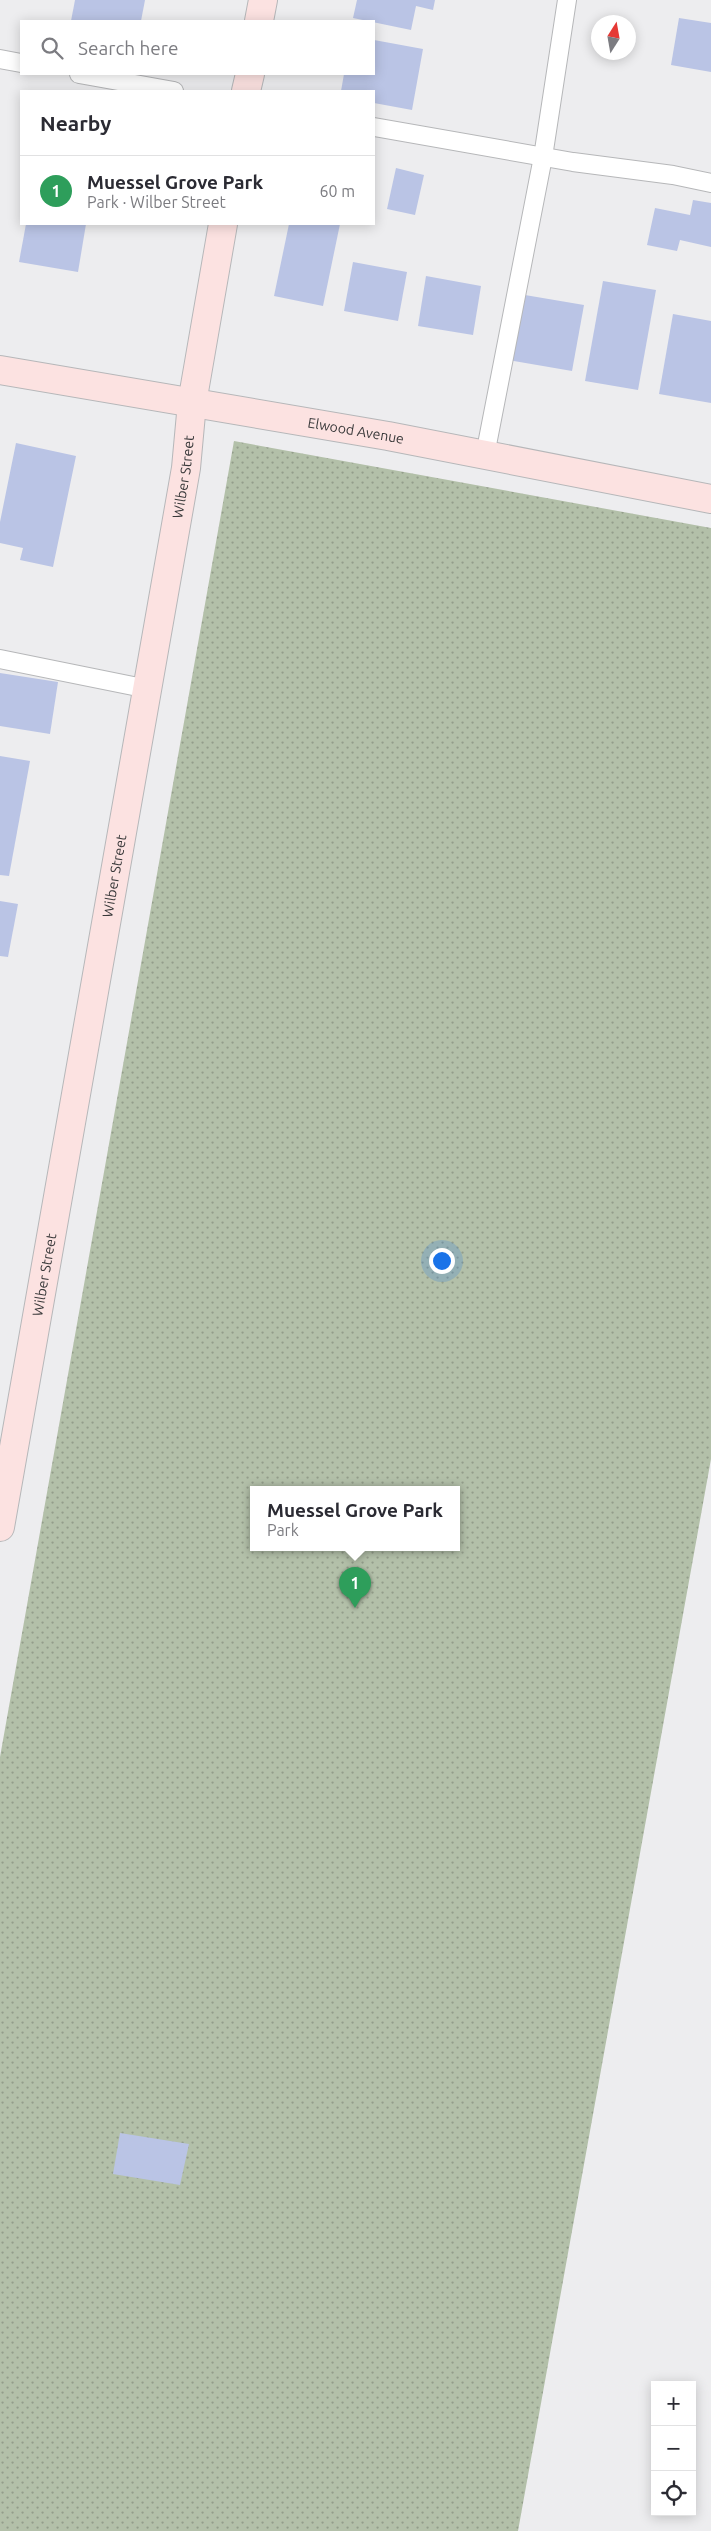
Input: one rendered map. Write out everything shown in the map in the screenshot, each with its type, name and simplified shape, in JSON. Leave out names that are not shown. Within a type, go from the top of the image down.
[{"type":"street","points":[[259,20],[263,0]]},
{"type":"street","points":[[246,90],[250,75]]},
{"type":"street","name":"Wilber Street","points":[[1,1520],[186,468],[192,403],[223,225]]},
{"type":"street","name":"Elwood Avenue","points":[[0,370],[485,455],[711,500]]},
{"type":"lane","points":[[485,455],[543,156],[567,0]]},
{"type":"lane","points":[[0,59],[20,63]]},
{"type":"lane","points":[[85,75],[168,90]]},
{"type":"lane","points":[[375,127],[543,156],[673,175],[711,184]]},
{"type":"lane","points":[[0,659],[148,689]]},
{"type":"green space","points":[[234,441],[711,528],[711,1459],[518,2531],[0,2531],[0,1757]]},
{"type":"building","points":[[75,0],[145,0],[141,20],[71,20]]},
{"type":"building","points":[[357,0],[435,0],[433,10],[416,6],[411,30],[375,23],[375,20],[353,18]]},
{"type":"building","points":[[679,18],[711,23],[711,72],[671,65]]},
{"type":"building","points":[[375,40],[423,49],[412,110],[375,103],[375,90],[341,90],[344,75],[375,75]]},
{"type":"building","points":[[396,168],[424,175],[415,215],[387,209]]},
{"type":"building","points":[[693,200],[711,203],[711,247],[680,240],[677,251],[647,245],[655,208],[690,215]]},
{"type":"building","points":[[26,225],[86,225],[78,272],[19,262]]},
{"type":"building","points":[[289,225],[340,225],[323,306],[274,296]]},
{"type":"building","points":[[353,262],[407,272],[398,321],[344,311]]},
{"type":"building","points":[[426,276],[481,286],[473,335],[418,326]]},
{"type":"building","points":[[603,281],[656,290],[638,390],[585,381]]},
{"type":"building","points":[[519,294],[584,305],[572,371],[508,360]]},
{"type":"building","points":[[673,314],[711,321],[711,403],[659,394]]},
{"type":"building","points":[[16,443],[76,456],[53,567],[20,560],[23,548],[0,543],[0,522]]},
{"type":"building","points":[[0,673],[58,682],[50,734],[0,726]]},
{"type":"building","points":[[0,756],[30,761],[9,876],[0,875]]},
{"type":"building","points":[[0,901],[18,904],[8,957],[0,956]]},
{"type":"building","points":[[120,2133],[189,2144],[180,2185],[113,2174]]},
{"type":"place","name":"Muessel Grove Park","points":[[355,1608]]}]
